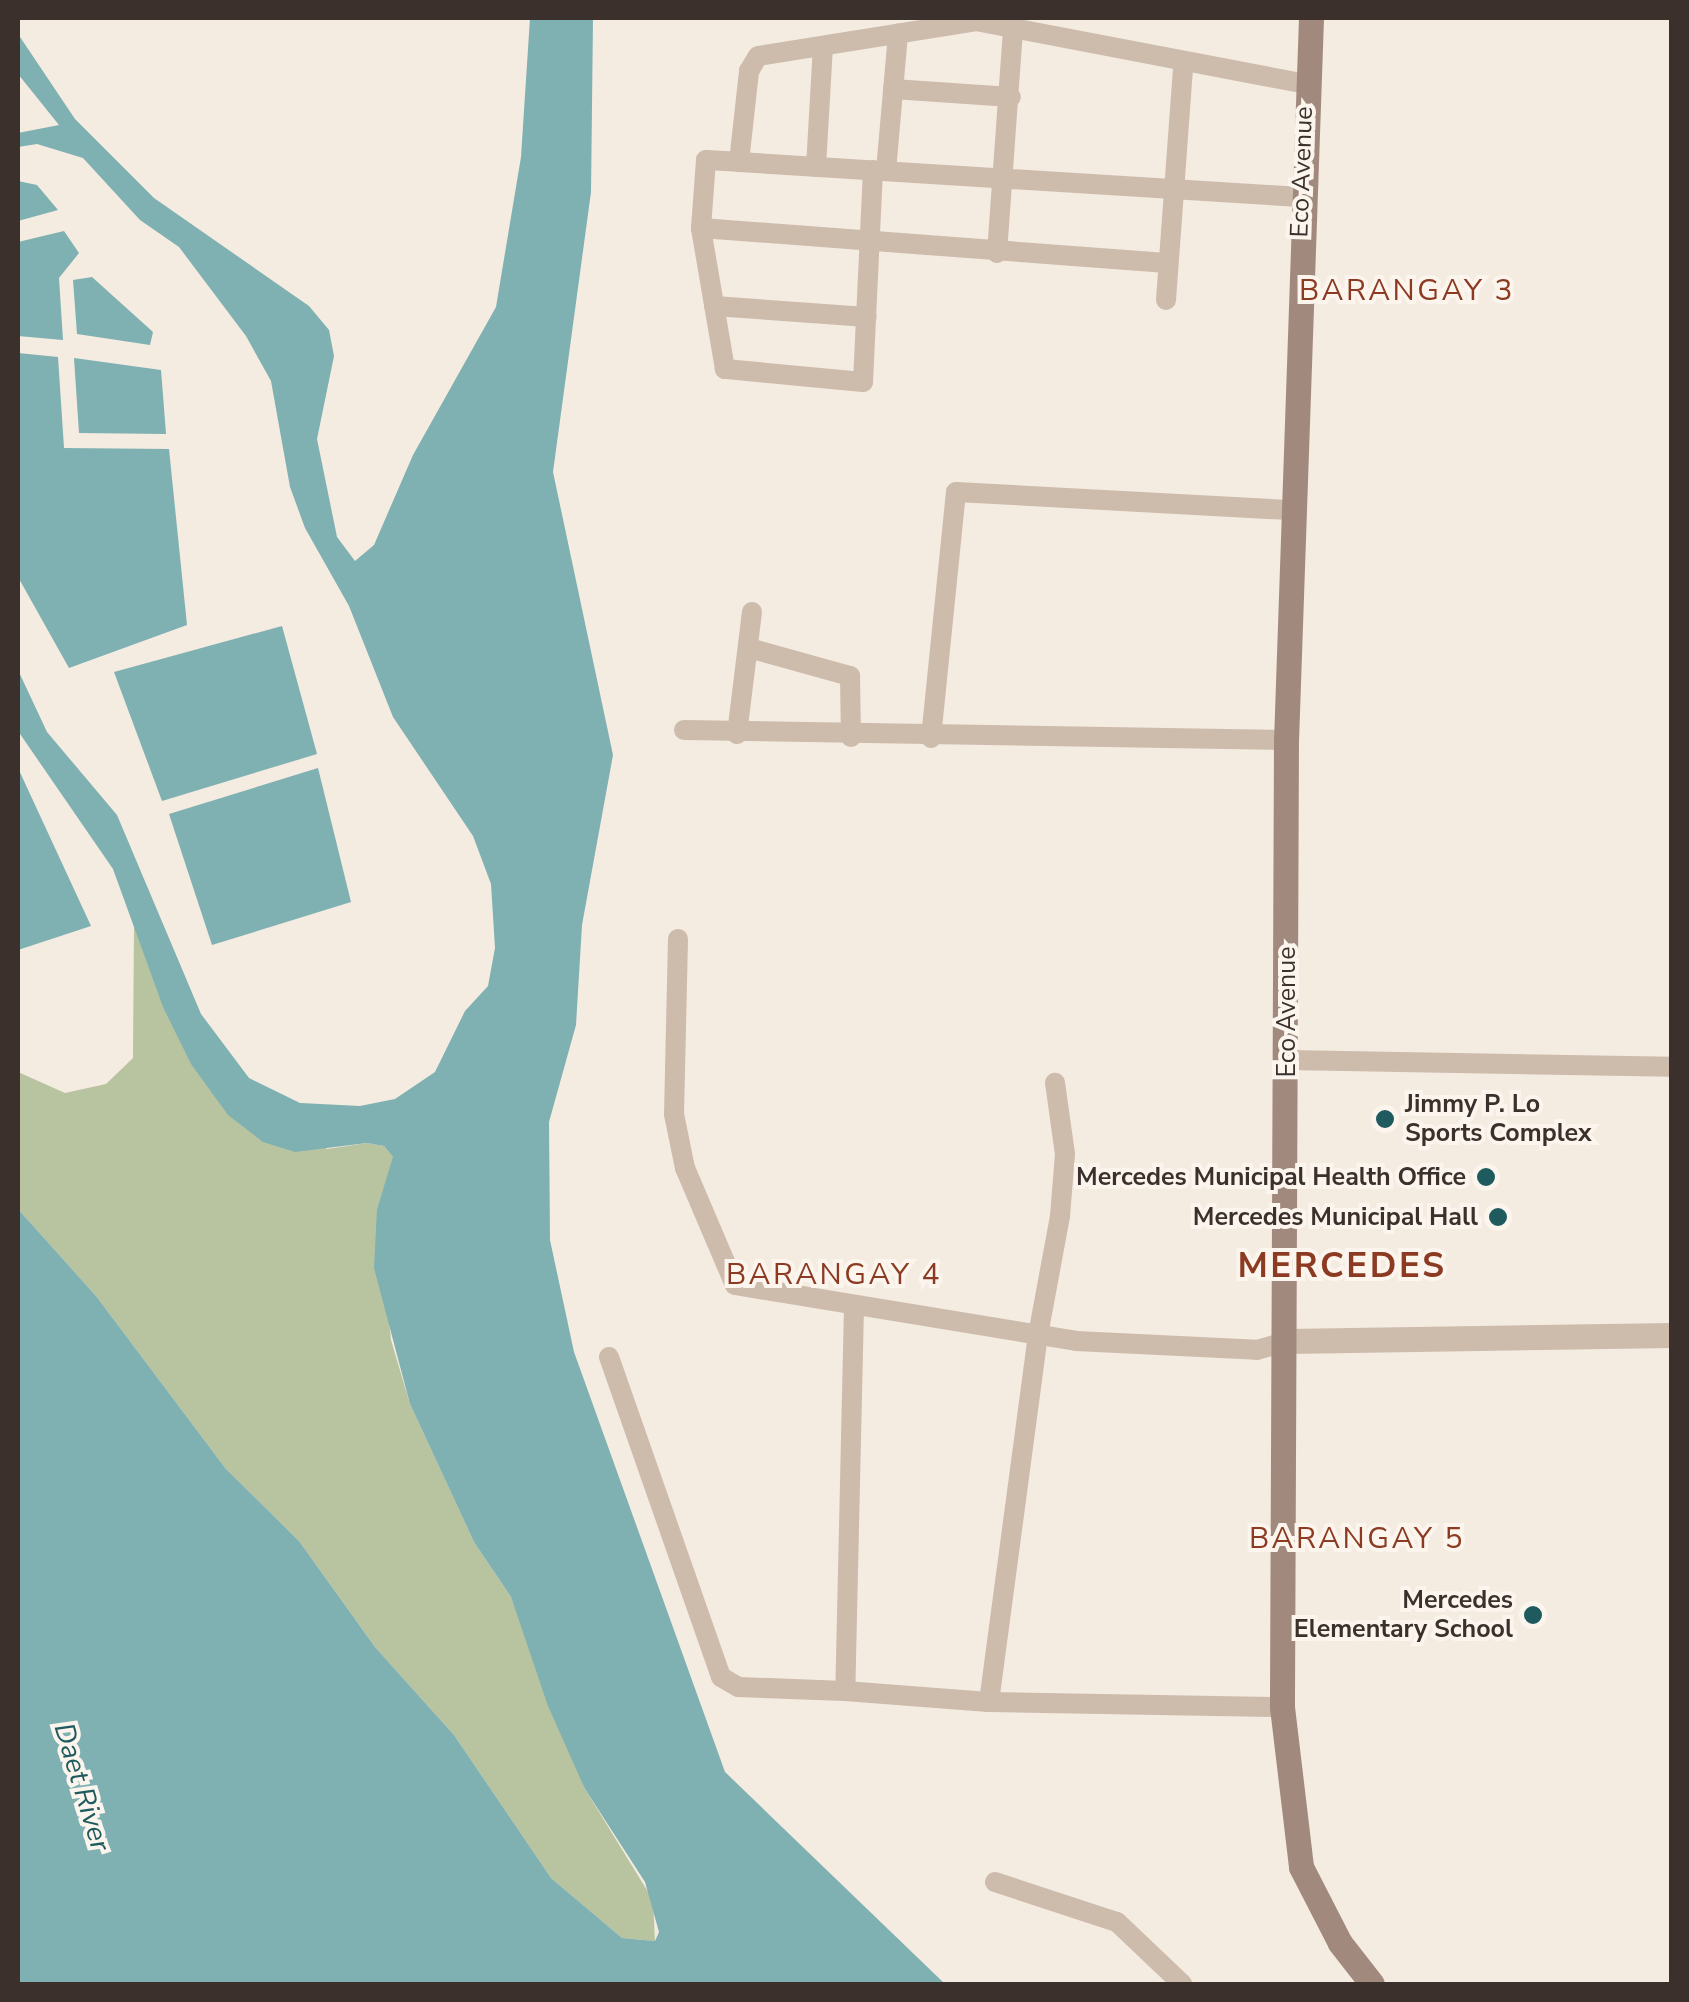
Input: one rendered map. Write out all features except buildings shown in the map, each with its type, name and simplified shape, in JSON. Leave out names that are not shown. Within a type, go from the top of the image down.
[{"type":"main road","name":"Eco Avenue","points":[[1311,18],[1300,196],[1286,740],[1288,1341],[1282,1707],[1301,1867],[1329,1925],[1372,1984]]},
{"type":"street","points":[[740,162],[748,71],[758,56],[976,22],[1183,66],[1305,84]]},
{"type":"street","points":[[997,253],[1011,98],[1012,29]]},
{"type":"street","points":[[898,34],[879,171],[863,382],[725,369],[701,228],[706,160],[879,171],[1004,178],[1172,189],[1300,196]]},
{"type":"street","points":[[816,167],[823,46]]},
{"type":"street","points":[[1166,300],[1183,66]]},
{"type":"street","points":[[893,89],[1011,98]]},
{"type":"street","points":[[701,228],[872,246],[1167,264]]},
{"type":"street","points":[[714,306],[867,317]]},
{"type":"street","points":[[931,738],[956,492],[1291,510]]},
{"type":"street","points":[[737,734],[752,612]]},
{"type":"street","points":[[749,648],[850,676],[852,737]]},
{"type":"street","points":[[684,730],[852,737],[1286,740]]},
{"type":"street","points":[[678,939],[674,1114],[685,1168],[735,1284],[1038,1335],[1200,1350],[1257,1350],[1288,1341],[1672,1336]]},
{"type":"street","points":[[1287,1060],[1672,1067]]},
{"type":"street","points":[[990,1702],[1038,1335],[1063,1180],[1054,1083]]},
{"type":"street","points":[[845,1690],[854,1307]]},
{"type":"street","points":[[609,1357],[721,1677],[738,1687],[845,1690],[990,1702],[1282,1707]]},
{"type":"street","points":[[995,1882],[1118,1922],[1182,1984]]},
{"type":"green space","points":[[134,925],[163,1006],[327,1149],[367,1143],[384,1146],[394,1158],[377,1209],[391,1340],[410,1404],[474,1542],[511,1597],[585,1789],[653,1900],[655,1941],[622,1938],[551,1878],[454,1735],[375,1647],[299,1541],[226,1469],[96,1296],[18,1209],[18,1072],[65,1093],[106,1084],[133,1058]]},
{"type":"water","name":"Daet River","points":[[530,18],[593,18],[591,192],[553,472],[613,755],[582,925],[576,1025],[549,1122],[550,1240],[574,1352],[725,1772],[945,1984],[18,1984],[18,1209],[96,1296],[226,1469],[299,1541],[375,1647],[454,1735],[551,1878],[622,1938],[655,1941],[659,1932],[645,1882],[585,1789],[548,1706],[511,1597],[474,1542],[410,1404],[374,1268],[377,1209],[393,1157],[384,1146],[367,1143],[295,1152],[263,1142],[228,1115],[191,1064],[163,1007],[113,869],[18,731],[18,670],[47,732],[117,815],[201,1014],[249,1078],[300,1103],[360,1106],[395,1099],[435,1072],[465,1011],[488,986],[495,948],[491,884],[473,836],[393,717],[349,606],[305,528],[290,487],[271,381],[246,336],[179,247],[140,220],[83,158],[37,144],[18,147],[18,133],[59,125],[18,74],[18,34],[75,119],[154,198],[309,306],[329,330],[334,356],[317,439],[337,537],[355,561],[374,545],[413,455],[496,307],[521,157]]},
{"type":"water","points":[[18,181],[37,185],[58,210],[18,221]]},
{"type":"water","points":[[64,231],[79,253],[59,278],[63,340],[18,336],[18,242]]},
{"type":"water","points":[[92,277],[153,332],[150,345],[77,334],[73,280]]},
{"type":"water","points":[[18,353],[58,357],[64,448],[169,449],[187,625],[69,668],[18,577]]},
{"type":"water","points":[[74,358],[161,370],[166,434],[79,433]]},
{"type":"water","points":[[282,626],[317,754],[162,801],[114,672]]},
{"type":"water","points":[[18,768],[91,926],[18,950]]},
{"type":"water","points":[[318,768],[351,902],[212,945],[169,814]]},
{"type":"place","name":"Jimmy P. Lo Sports Complex","points":[[1385,1119]]},
{"type":"place","name":"Mercedes Municipal Health Office","points":[[1486,1177]]},
{"type":"place","name":"Mercedes Municipal Hall","points":[[1498,1217]]},
{"type":"place","name":"Mercedes Elementary School","points":[[1533,1615]]},
{"type":"district","name":"BARANGAY 3","points":[[1407,291]]},
{"type":"district","name":"MERCEDES","points":[[1342,1266]]},
{"type":"district","name":"BARANGAY 4","points":[[834,1275]]},
{"type":"district","name":"BARANGAY 5","points":[[1357,1539]]}]
